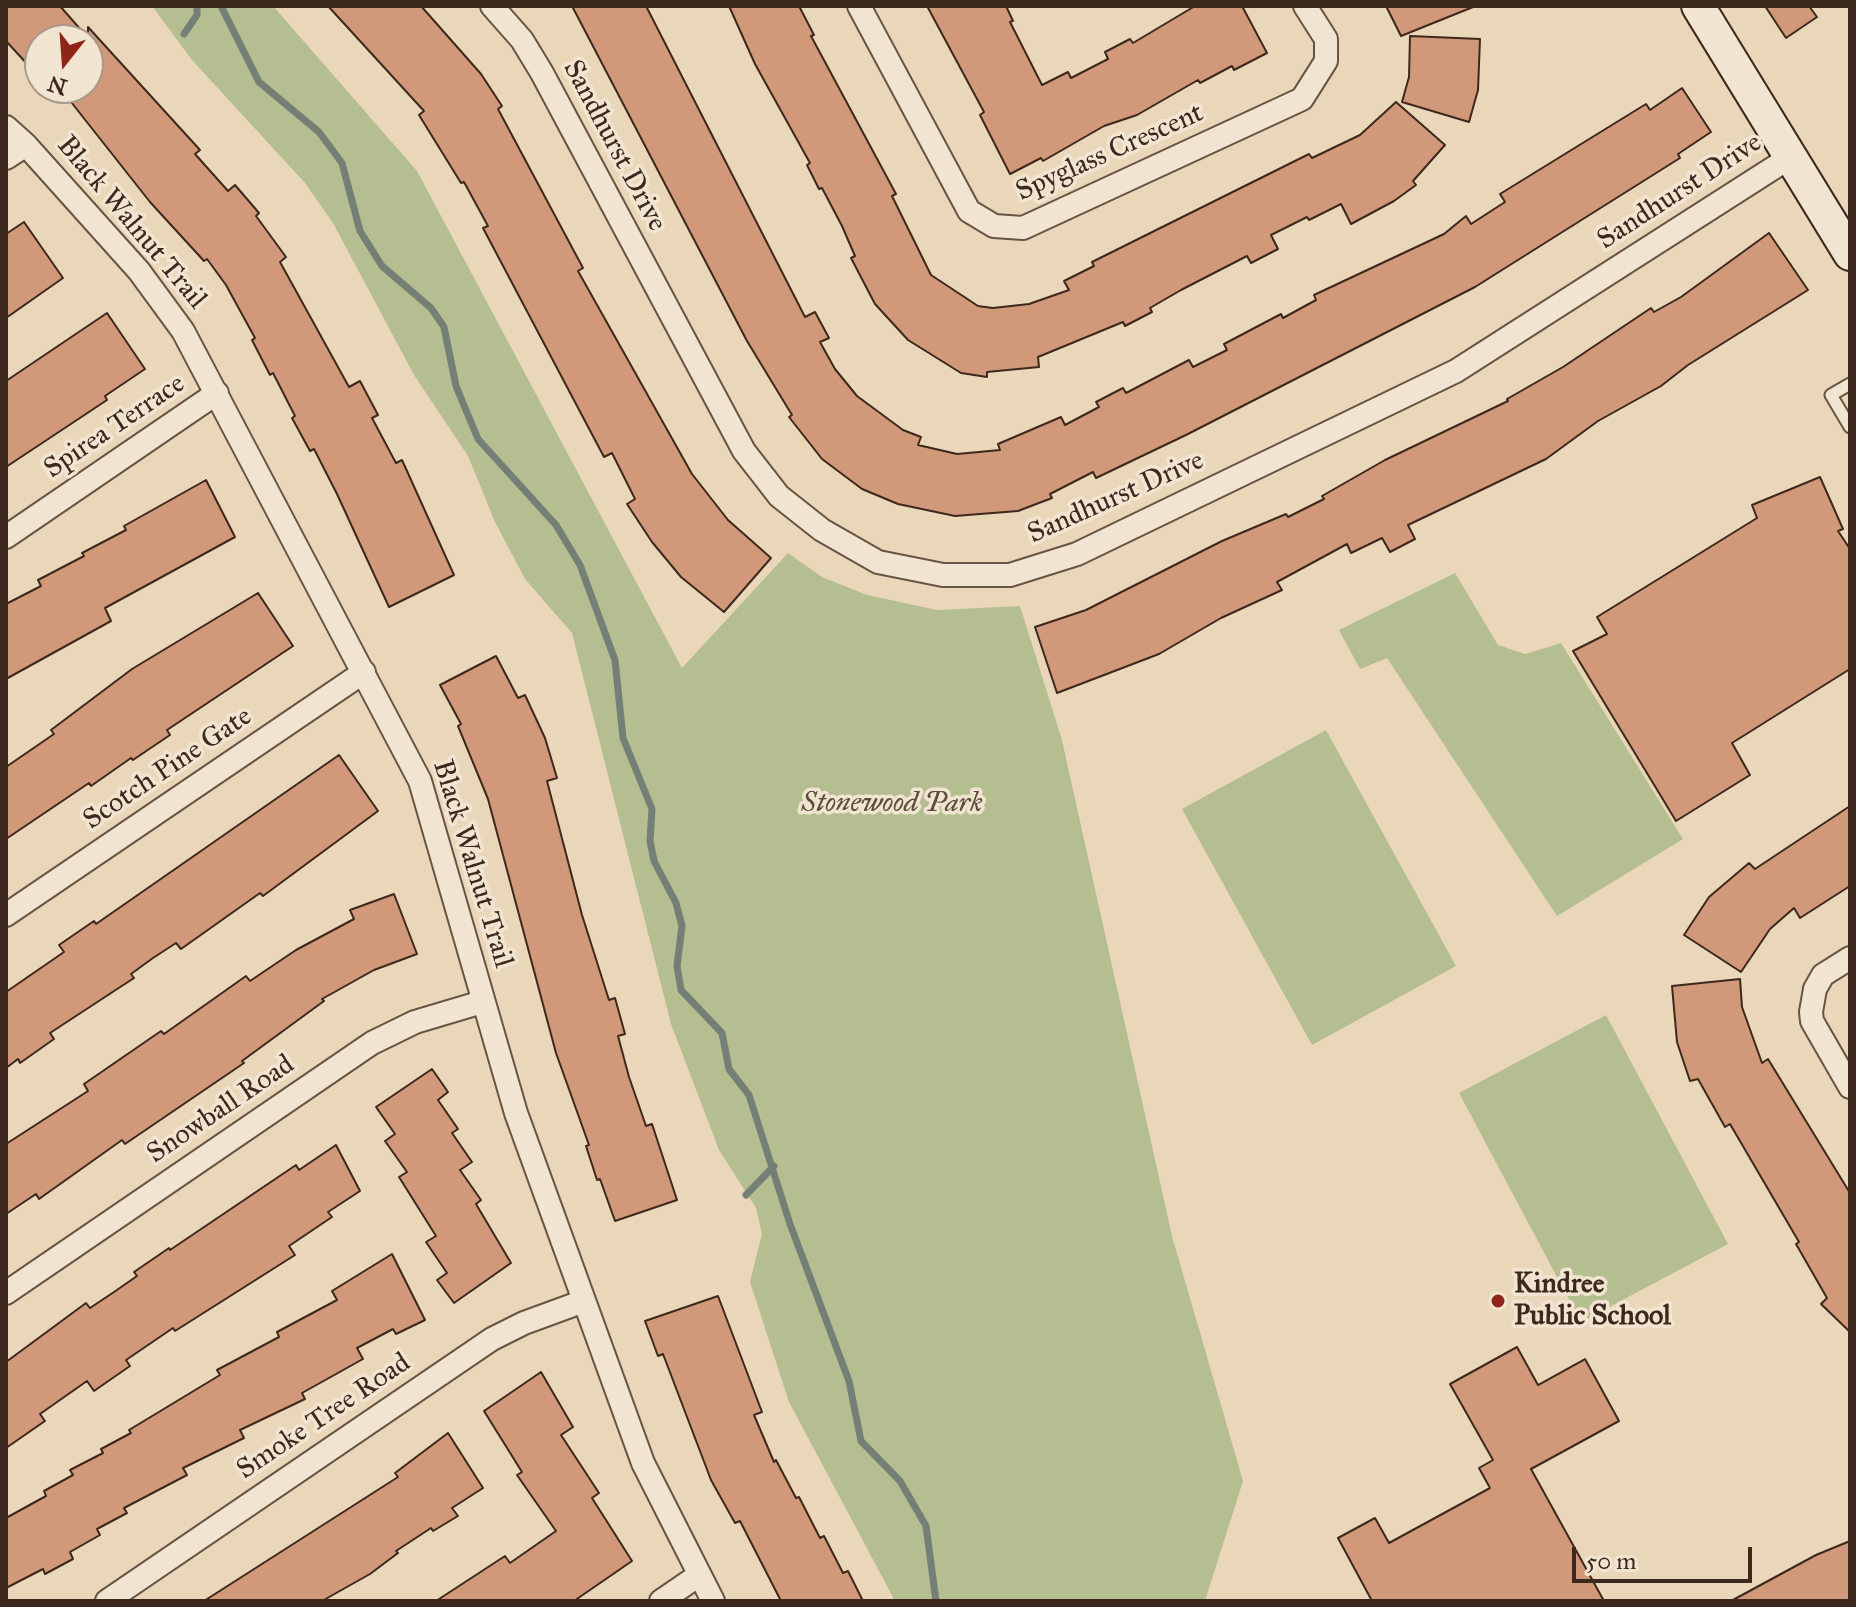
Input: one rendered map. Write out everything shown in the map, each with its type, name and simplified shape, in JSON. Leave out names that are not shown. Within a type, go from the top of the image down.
[{"type":"street","name":"Sandhurst Drive","points":[[492,6],[522,40],[542,73],[744,451],[779,496],[822,530],[878,562],[943,575],[1010,575],[1077,554],[1456,371],[1789,158]]},
{"type":"street","name":"Spyglass Crescent","points":[[859,6],[969,211],[994,226],[1023,228],[1302,99],[1326,61],[1326,39],[1305,6]]},
{"type":"street","points":[[1698,6],[1850,254]]},
{"type":"street","name":"Black Walnut Trail","points":[[6,127],[26,145],[160,297],[217,393],[420,781],[508,1090],[643,1463],[713,1601]]},
{"type":"street","points":[[6,158],[26,145]]},
{"type":"street","name":"Spirea Terrace","points":[[6,537],[217,393]]},
{"type":"street","name":"Scotch Pine Gate","points":[[6,915],[364,672]]},
{"type":"street","points":[[1850,958],[1823,975],[1815,989],[1811,1012],[1812,1021],[1850,1087]]},
{"type":"street","name":"Snowball Road","points":[[6,1293],[372,1043],[415,1022],[482,1002]]},
{"type":"street","name":"Smoke Tree Road","points":[[107,1601],[492,1339],[584,1301]]},
{"type":"street","points":[[661,1601],[699,1575]]},
{"type":"lane","points":[[1850,384],[1831,395],[1850,427]]},
{"type":"green space","name":"Stonewood Park","points":[[152,6],[273,6],[417,171],[682,668],[788,553],[822,577],[867,595],[937,610],[1020,606],[1062,740],[1172,1236],[1243,1481],[1205,1601],[895,1601],[789,1402],[750,1282],[762,1234],[756,1208],[719,1150],[671,1024],[572,633],[525,579],[495,522],[468,456],[414,375],[333,223],[305,183],[192,60]]},
{"type":"green space","points":[[1455,573],[1498,645],[1525,654],[1561,643],[1683,839],[1557,916],[1387,658],[1360,669],[1339,630]]},
{"type":"green space","points":[[1326,730],[1456,966],[1312,1045],[1182,809]]},
{"type":"green space","points":[[1606,1015],[1728,1244],[1581,1322],[1459,1093]]},
{"type":"building","points":[[6,6],[60,6],[76,24],[24,24],[24,61],[6,41]]},
{"type":"building","points":[[328,6],[421,6],[481,74],[502,106],[498,109],[583,268],[578,271],[692,474],[728,520],[771,558],[724,612],[681,577],[652,542],[627,504],[635,499],[612,453],[604,457],[483,228],[488,226],[464,182],[461,183],[419,115],[424,111]]},
{"type":"building","points":[[572,6],[646,6],[805,317],[815,312],[829,338],[820,342],[835,369],[857,396],[903,430],[921,437],[918,445],[957,454],[1000,450],[998,444],[1061,417],[1065,425],[1099,407],[1096,402],[1123,388],[1126,393],[1189,360],[1193,367],[1227,350],[1224,344],[1281,314],[1283,318],[1316,300],[1314,295],[1444,234],[1466,216],[1471,224],[1505,202],[1500,194],[1646,104],[1650,110],[1682,88],[1711,132],[1678,154],[1680,158],[1475,287],[1186,435],[1096,478],[1093,472],[1050,494],[1052,498],[1018,511],[955,516],[898,504],[862,489],[822,459],[789,417],[792,415],[747,341]]},
{"type":"building","points":[[729,6],[799,6],[814,35],[811,36],[896,194],[892,196],[931,275],[978,306],[993,308],[1029,304],[1069,290],[1064,281],[1094,266],[1092,262],[1309,154],[1312,158],[1360,135],[1396,102],[1445,145],[1413,181],[1416,185],[1394,201],[1351,224],[1341,204],[1271,235],[1278,249],[1251,263],[1247,256],[1181,290],[1150,308],[1152,312],[1125,326],[1123,322],[1038,357],[1039,367],[987,372],[987,377],[961,373],[908,340],[875,304],[851,258],[855,256],[842,226],[822,188],[819,189],[807,165],[810,163],[755,64]]},
{"type":"building","points":[[927,6],[1006,6],[1013,21],[1010,22],[1042,85],[1068,72],[1071,78],[1108,59],[1105,52],[1130,39],[1133,43],[1195,6],[1242,6],[1267,53],[1234,70],[1232,66],[1200,83],[1198,80],[1137,115],[1104,126],[1043,161],[1041,158],[1010,174],[980,115],[984,112]]},
{"type":"building","points":[[1386,6],[1473,6],[1473,7],[1401,36]]},
{"type":"building","points":[[1765,6],[1809,6],[1817,17],[1786,38]]},
{"type":"building","points":[[1410,36],[1480,39],[1478,90],[1469,122],[1402,102],[1409,77]]},
{"type":"building","points":[[104,45],[200,150],[195,154],[228,191],[235,185],[259,213],[256,216],[286,257],[280,262],[349,387],[360,381],[378,415],[372,418],[396,463],[402,460],[454,575],[389,607],[337,494],[314,449],[310,451],[292,418],[295,416],[273,373],[270,375],[252,340],[255,338],[226,285],[207,259],[204,261],[150,202],[73,104],[104,104]]},
{"type":"building","points":[[24,222],[63,278],[6,318],[6,234]]},
{"type":"building","points":[[1769,233],[1808,290],[1688,365],[1661,386],[1598,421],[1546,459],[1408,525],[1415,539],[1390,552],[1382,538],[1351,553],[1347,544],[1277,582],[1282,590],[1221,618],[1159,654],[1057,693],[1035,627],[1086,610],[1222,541],[1286,514],[1288,517],[1324,499],[1322,496],[1385,460],[1508,401],[1651,308],[1654,312],[1681,297]]},
{"type":"building","points":[[107,313],[145,369],[105,396],[107,400],[6,467],[6,381]]},
{"type":"building","points":[[1820,477],[1843,529],[1838,531],[1850,549],[1850,669],[1732,743],[1750,775],[1676,821],[1573,651],[1607,634],[1597,617],[1757,518],[1752,505]]},
{"type":"building","points":[[206,480],[235,537],[105,608],[111,621],[6,679],[6,604],[41,586],[38,580],[126,530],[124,526]]},
{"type":"building","points":[[258,593],[293,646],[167,730],[170,735],[133,760],[131,758],[91,786],[89,783],[6,839],[6,767],[54,734],[51,730],[132,669]]},
{"type":"building","points":[[496,656],[518,698],[525,695],[545,738],[557,778],[547,781],[582,915],[609,1000],[615,998],[625,1034],[618,1036],[629,1077],[646,1126],[652,1124],[677,1200],[615,1221],[600,1179],[597,1180],[586,1146],[589,1145],[556,1053],[488,799],[458,726],[461,724],[440,685]]},
{"type":"building","points":[[339,755],[378,811],[263,896],[260,893],[181,949],[176,943],[153,958],[131,974],[134,978],[50,1033],[54,1039],[20,1063],[18,1059],[6,1068],[6,992],[64,952],[59,945],[94,921],[96,924]]},
{"type":"building","points":[[1850,806],[1850,886],[1800,918],[1794,908],[1770,929],[1741,972],[1684,935],[1709,897],[1749,863],[1755,869]]},
{"type":"building","points":[[394,894],[417,954],[374,970],[322,999],[324,1001],[242,1061],[244,1063],[125,1144],[122,1140],[39,1199],[36,1194],[6,1214],[6,1144],[88,1091],[84,1084],[161,1031],[164,1034],[246,976],[250,981],[296,950],[354,919],[350,910]]},
{"type":"building","points":[[1740,979],[1742,1007],[1762,1063],[1768,1059],[1850,1193],[1850,1332],[1821,1304],[1827,1298],[1796,1244],[1799,1242],[1730,1124],[1725,1127],[1698,1079],[1690,1081],[1677,1042],[1672,986]]},
{"type":"building","points":[[432,1069],[448,1092],[438,1100],[458,1129],[452,1133],[472,1162],[460,1170],[481,1200],[476,1204],[511,1263],[454,1303],[437,1280],[447,1273],[426,1242],[436,1236],[399,1177],[407,1172],[385,1141],[395,1134],[376,1107]]},
{"type":"building","points":[[336,1145],[360,1191],[328,1212],[332,1217],[289,1246],[295,1255],[175,1331],[173,1328],[126,1360],[130,1366],[94,1391],[87,1381],[40,1414],[45,1421],[6,1448],[6,1362],[86,1303],[90,1308],[137,1276],[134,1272],[169,1248],[296,1165],[299,1170]]},
{"type":"building","points":[[392,1254],[425,1320],[396,1334],[393,1329],[357,1348],[363,1359],[302,1393],[305,1399],[240,1430],[244,1438],[183,1468],[187,1475],[124,1508],[127,1513],[97,1529],[100,1535],[70,1552],[73,1559],[45,1574],[43,1569],[6,1588],[6,1518],[46,1496],[44,1491],[73,1475],[70,1470],[103,1453],[101,1449],[131,1433],[129,1430],[220,1375],[217,1370],[279,1337],[277,1332],[337,1300],[332,1291]]},
{"type":"building","points":[[718,1296],[762,1412],[754,1415],[774,1462],[776,1460],[796,1498],[799,1497],[820,1538],[824,1536],[843,1573],[848,1571],[863,1601],[781,1601],[740,1521],[735,1523],[711,1480],[663,1354],[658,1356],[645,1321]]},
{"type":"building","points":[[1517,1347],[1538,1385],[1585,1359],[1619,1421],[1531,1469],[1604,1601],[1372,1601],[1338,1538],[1375,1518],[1389,1543],[1490,1488],[1479,1468],[1493,1460],[1450,1384]]},
{"type":"building","points":[[541,1372],[573,1427],[561,1435],[599,1493],[592,1498],[632,1561],[574,1601],[436,1601],[505,1556],[510,1563],[556,1531],[517,1475],[522,1472],[484,1411]]},
{"type":"building","points":[[448,1433],[483,1488],[452,1508],[458,1516],[433,1531],[431,1528],[396,1551],[398,1553],[370,1574],[322,1601],[204,1601],[398,1477],[395,1473]]},
{"type":"building","points":[[1850,1541],[1850,1601],[1731,1601],[1816,1555]]},
{"type":"waterway","points":[[184,34],[197,15],[197,6]]},
{"type":"waterway","points":[[221,6],[259,82],[319,132],[342,163],[360,231],[382,266],[431,308],[444,327],[456,386],[478,439],[556,525],[580,565],[615,660],[623,738],[652,809],[650,841],[654,861],[676,903],[682,926],[677,966],[681,990],[722,1033],[729,1069],[749,1095],[790,1224],[849,1381],[861,1441],[900,1481],[926,1526],[936,1601]]},
{"type":"waterway","points":[[746,1195],[774,1166]]},
{"type":"place","name":"Kindree Public School","points":[[1498,1301]]}]
